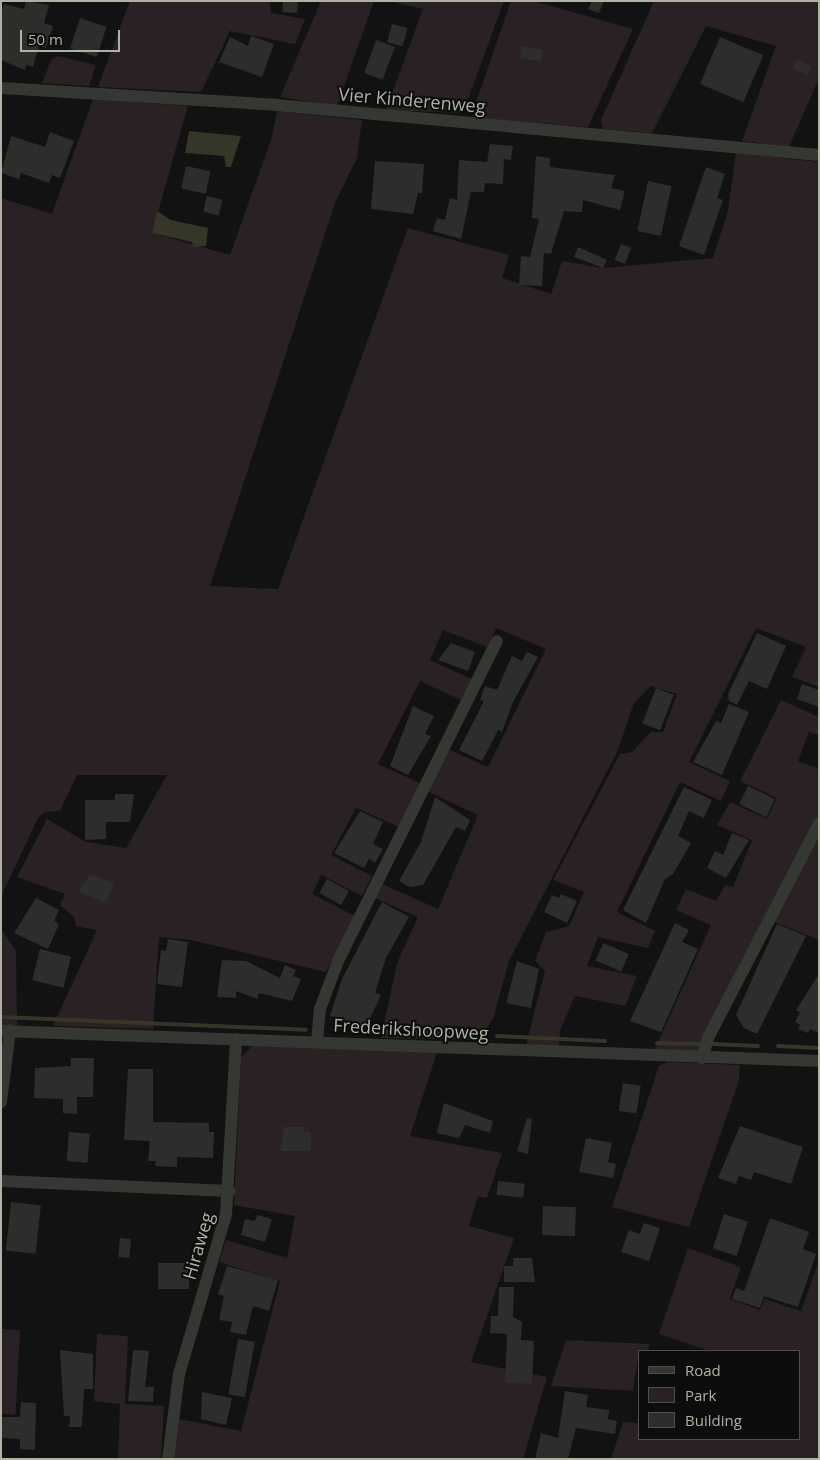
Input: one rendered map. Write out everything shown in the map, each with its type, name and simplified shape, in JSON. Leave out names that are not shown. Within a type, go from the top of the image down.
[{"type":"street","name":"Vier Kinderenweg","points":[[1,88],[273,104],[819,155]]},
{"type":"street","points":[[317,1042],[320,1008],[338,962],[497,641]]},
{"type":"street","points":[[702,1058],[773,908],[819,824]]},
{"type":"street","points":[[1,1102],[6,1031]]},
{"type":"street","name":"Frederikshoopweg","points":[[6,1031],[819,1062]]},
{"type":"street","name":"Hiraweg","points":[[168,1459],[178,1374],[230,1191],[236,1039]]},
{"type":"street","points":[[1,1181],[230,1191]]},
{"type":"green space","points":[[130,1],[270,1],[271,13],[305,19],[295,44],[230,31],[201,92],[98,87]]},
{"type":"green space","points":[[321,1],[374,1],[337,106],[280,97]]},
{"type":"green space","points":[[388,1],[504,1],[463,113],[386,110],[423,9]]},
{"type":"green space","points":[[511,1],[533,1],[633,29],[588,127],[476,118],[472,114]]},
{"type":"green space","points":[[654,1],[819,1],[819,78],[789,147],[742,141],[776,46],[706,26],[652,133],[603,129],[601,120]]},
{"type":"green space","points":[[58,56],[96,65],[89,86],[42,83],[51,60]]},
{"type":"green space","points":[[93,99],[188,106],[152,233],[230,255],[271,140],[277,111],[362,120],[357,158],[335,203],[210,586],[278,589],[408,228],[509,255],[502,278],[551,294],[562,261],[603,268],[713,258],[728,211],[736,153],[819,162],[819,687],[792,677],[806,647],[756,628],[689,762],[730,781],[721,801],[680,782],[617,912],[655,931],[648,948],[598,937],[587,966],[637,976],[625,1006],[575,996],[560,1030],[559,1046],[526,1045],[545,971],[535,961],[546,932],[569,926],[584,892],[553,880],[620,754],[632,752],[651,732],[663,732],[677,694],[651,686],[634,703],[617,752],[509,961],[493,1019],[485,1030],[486,1040],[381,1038],[397,963],[418,917],[375,898],[382,884],[438,909],[478,815],[427,791],[448,749],[488,767],[546,649],[496,628],[487,647],[443,630],[430,660],[472,679],[461,700],[420,681],[378,764],[422,784],[399,827],[356,808],[331,855],[372,876],[362,896],[321,875],[312,894],[355,916],[326,972],[191,940],[159,937],[153,1029],[53,1026],[97,930],[76,926],[74,917],[60,905],[65,894],[17,877],[47,819],[86,842],[126,848],[167,775],[77,775],[60,811],[45,812],[38,818],[1,897],[1,198],[52,214]]},
{"type":"green space","points":[[781,700],[819,717],[819,735],[809,732],[798,761],[819,769],[819,819],[699,1052],[654,1051],[711,925],[676,910],[686,889],[716,901],[725,885],[733,887],[752,840],[717,825],[730,802],[767,819],[777,798],[740,781]]},
{"type":"green space","points":[[819,830],[819,940],[770,920]]},
{"type":"green space","points":[[1,929],[16,951],[17,1025],[1,1025]]},
{"type":"green space","points":[[252,1046],[437,1052],[410,1136],[502,1153],[487,1198],[478,1196],[469,1226],[514,1238],[471,1362],[547,1377],[523,1459],[173,1459],[178,1419],[241,1431],[280,1281],[219,1262],[226,1240],[287,1258],[295,1216],[234,1205],[241,1057]]},
{"type":"green space","points":[[667,1062],[740,1065],[739,1080],[689,1227],[612,1207],[659,1066]]},
{"type":"green space","points":[[688,1248],[741,1267],[730,1299],[760,1310],[765,1299],[801,1311],[819,1261],[819,1459],[611,1459],[623,1422],[638,1423],[638,1440],[800,1440],[800,1350],[707,1350],[659,1334]]},
{"type":"green space","points":[[1,1329],[20,1330],[16,1415],[1,1414]]},
{"type":"green space","points":[[97,1334],[128,1336],[125,1404],[164,1406],[161,1459],[118,1459],[120,1404],[94,1401]]},
{"type":"green space","points":[[566,1340],[650,1344],[647,1350],[638,1350],[633,1391],[551,1386]]},
{"type":"shaded area","points":[[189,131],[241,136],[231,167],[226,167],[224,156],[185,153]]},
{"type":"shaded area","points":[[157,211],[171,220],[208,228],[206,246],[193,247],[192,242],[152,233]]},
{"type":"building","points":[[26,1],[49,5],[44,23],[53,26],[46,48],[39,46],[33,67],[26,65],[25,70],[1,60],[1,14],[4,4],[24,9]]},
{"type":"building","points":[[283,1],[298,2],[297,13],[282,12]]},
{"type":"building","points":[[592,1],[604,1],[599,13],[588,9]]},
{"type":"building","points":[[80,18],[107,27],[97,57],[70,48]]},
{"type":"building","points":[[392,24],[407,28],[403,46],[387,42]]},
{"type":"building","points":[[251,36],[274,44],[262,77],[219,62],[230,37],[248,46]]},
{"type":"building","points":[[720,37],[763,55],[743,102],[700,84]]},
{"type":"building","points":[[376,40],[395,47],[383,80],[364,73]]},
{"type":"building","points":[[522,46],[543,50],[540,62],[520,58]]},
{"type":"building","points":[[797,59],[811,66],[807,75],[792,68]]},
{"type":"building","points":[[50,132],[74,141],[60,178],[52,175],[49,183],[21,173],[19,179],[1,173],[11,136],[45,147]]},
{"type":"building","points":[[490,144],[513,146],[511,160],[504,159],[503,184],[485,183],[484,192],[471,192],[461,239],[433,231],[437,218],[445,220],[450,198],[457,200],[459,160],[487,162]]},
{"type":"building","points":[[536,156],[550,158],[550,167],[615,175],[611,188],[625,191],[620,210],[583,200],[582,212],[564,211],[551,254],[544,253],[542,286],[519,285],[521,256],[530,257],[539,219],[532,218]]},
{"type":"building","points":[[375,161],[424,164],[422,193],[418,193],[413,214],[371,209]]},
{"type":"building","points":[[186,166],[210,171],[206,194],[181,188]]},
{"type":"building","points":[[706,167],[725,174],[717,198],[723,200],[704,255],[679,246]]},
{"type":"building","points":[[648,181],[671,186],[661,236],[637,231]]},
{"type":"building","points":[[207,196],[223,200],[219,215],[203,212]]},
{"type":"building","points":[[621,244],[631,248],[625,264],[615,260]]},
{"type":"building","points":[[578,247],[607,260],[603,268],[574,257]]},
{"type":"building","points":[[757,633],[786,646],[767,689],[749,681],[737,705],[729,701],[728,694]]},
{"type":"building","points":[[451,643],[475,652],[468,671],[438,660]]},
{"type":"building","points":[[527,652],[538,657],[513,702],[502,732],[498,730],[482,761],[459,750],[484,701],[480,700],[485,686],[497,690],[512,656],[522,661]]},
{"type":"building","points":[[802,684],[819,690],[819,707],[797,699]]},
{"type":"building","points":[[656,688],[674,695],[660,730],[642,723]]},
{"type":"building","points":[[729,704],[749,712],[722,775],[693,762],[716,721],[721,723]]},
{"type":"building","points":[[413,706],[434,716],[425,734],[431,736],[408,775],[390,766]]},
{"type":"building","points":[[748,786],[775,799],[766,817],[739,804]]},
{"type":"building","points":[[684,787],[712,800],[704,818],[689,811],[678,836],[691,843],[673,874],[665,879],[646,923],[623,910]]},
{"type":"building","points":[[115,794],[134,794],[130,822],[106,822],[106,839],[85,840],[85,800],[115,800]]},
{"type":"building","points":[[435,797],[470,820],[465,831],[456,827],[423,885],[410,887],[399,881],[421,842]]},
{"type":"building","points":[[360,811],[383,822],[373,844],[383,849],[375,863],[369,859],[364,868],[334,853]]},
{"type":"building","points":[[732,833],[749,840],[726,878],[707,868],[715,851],[723,855]]},
{"type":"building","points":[[90,874],[114,884],[106,903],[78,892]]},
{"type":"building","points":[[327,879],[349,891],[341,905],[319,893]]},
{"type":"building","points":[[561,894],[577,901],[567,923],[544,912],[552,895],[559,898]]},
{"type":"building","points":[[36,898],[59,910],[54,921],[59,924],[48,949],[14,933]]},
{"type":"building","points":[[382,902],[409,917],[386,958],[375,993],[381,995],[366,1027],[330,1016],[342,979]]},
{"type":"building","points":[[675,923],[689,930],[682,942],[698,949],[661,1032],[630,1021]]},
{"type":"building","points":[[777,924],[806,936],[757,1034],[744,1028],[736,1015]]},
{"type":"building","points":[[168,939],[188,942],[182,987],[157,984],[161,950],[166,951]]},
{"type":"building","points":[[603,943],[629,954],[621,971],[596,960]]},
{"type":"building","points":[[40,949],[71,957],[63,988],[32,980]]},
{"type":"building","points":[[222,960],[246,961],[280,978],[285,965],[296,970],[293,976],[301,979],[292,1001],[259,993],[257,999],[236,991],[236,998],[217,997]]},
{"type":"building","points":[[517,961],[539,969],[531,1008],[506,1003]]},
{"type":"building","points":[[819,974],[819,1033],[810,1029],[808,1033],[798,1029],[800,1025],[795,1022],[800,1012],[796,1010]]},
{"type":"building","points":[[71,1058],[94,1058],[93,1097],[77,1097],[77,1114],[63,1113],[63,1099],[34,1098],[35,1068],[71,1066]]},
{"type":"building","points":[[128,1069],[153,1069],[153,1122],[209,1123],[209,1132],[214,1132],[213,1158],[177,1157],[177,1167],[155,1166],[156,1161],[148,1161],[150,1141],[124,1140]]},
{"type":"building","points":[[623,1083],[641,1086],[636,1113],[619,1111]]},
{"type":"building","points":[[444,1103],[493,1121],[490,1133],[465,1125],[459,1138],[437,1133]]},
{"type":"building","points":[[527,1118],[532,1119],[528,1154],[517,1151]]},
{"type":"building","points":[[740,1126],[803,1147],[791,1184],[754,1172],[751,1180],[739,1176],[736,1184],[718,1178]]},
{"type":"building","points":[[284,1127],[304,1127],[304,1132],[311,1132],[311,1151],[280,1151]]},
{"type":"building","points":[[69,1132],[90,1134],[87,1163],[66,1161]]},
{"type":"building","points":[[586,1138],[612,1143],[608,1162],[616,1164],[613,1178],[579,1172]]},
{"type":"building","points":[[498,1181],[525,1184],[523,1198],[497,1195]]},
{"type":"building","points":[[11,1202],[41,1205],[36,1254],[6,1251]]},
{"type":"building","points":[[543,1206],[576,1207],[575,1236],[542,1235]]},
{"type":"building","points":[[724,1214],[748,1222],[737,1256],[713,1248]]},
{"type":"building","points":[[257,1215],[272,1219],[265,1242],[241,1235],[245,1219],[255,1221]]},
{"type":"building","points":[[770,1218],[809,1232],[803,1249],[816,1254],[798,1307],[764,1296],[760,1308],[732,1299],[736,1288],[744,1291]]},
{"type":"building","points":[[644,1223],[660,1228],[649,1261],[621,1252],[629,1230],[640,1234]]},
{"type":"building","points":[[120,1238],[131,1239],[129,1258],[118,1257]]},
{"type":"building","points":[[513,1258],[532,1258],[535,1282],[504,1282],[504,1266],[513,1266]]},
{"type":"building","points":[[158,1263],[189,1263],[189,1289],[158,1289]]},
{"type":"building","points":[[227,1266],[278,1280],[269,1311],[253,1306],[246,1335],[230,1332],[232,1322],[219,1320],[224,1296],[218,1294]]},
{"type":"building","points":[[499,1287],[514,1287],[513,1317],[522,1322],[521,1340],[534,1341],[532,1384],[505,1382],[507,1334],[490,1333],[491,1316],[498,1316]]},
{"type":"building","points":[[238,1339],[255,1342],[245,1397],[228,1394]]},
{"type":"building","points":[[60,1350],[93,1354],[93,1389],[84,1389],[82,1427],[69,1427],[70,1416],[64,1416]]},
{"type":"building","points":[[133,1350],[149,1351],[145,1387],[154,1387],[153,1402],[128,1401]]},
{"type":"building","points":[[565,1391],[588,1395],[586,1407],[609,1410],[608,1419],[617,1421],[615,1434],[576,1428],[568,1459],[535,1459],[541,1433],[558,1438]]},
{"type":"building","points":[[202,1392],[232,1398],[226,1425],[201,1419]]},
{"type":"building","points":[[21,1402],[36,1403],[35,1450],[20,1449],[20,1439],[1,1438],[1,1417],[20,1417]]},
{"type":"waterway","points":[[1,1017],[306,1030]]},
{"type":"waterway","points":[[384,1032],[484,1035]]},
{"type":"waterway","points":[[497,1036],[605,1041]]},
{"type":"waterway","points":[[657,1043],[702,1044]]},
{"type":"waterway","points":[[713,1044],[758,1046]]},
{"type":"waterway","points":[[778,1046],[819,1048]]}]
